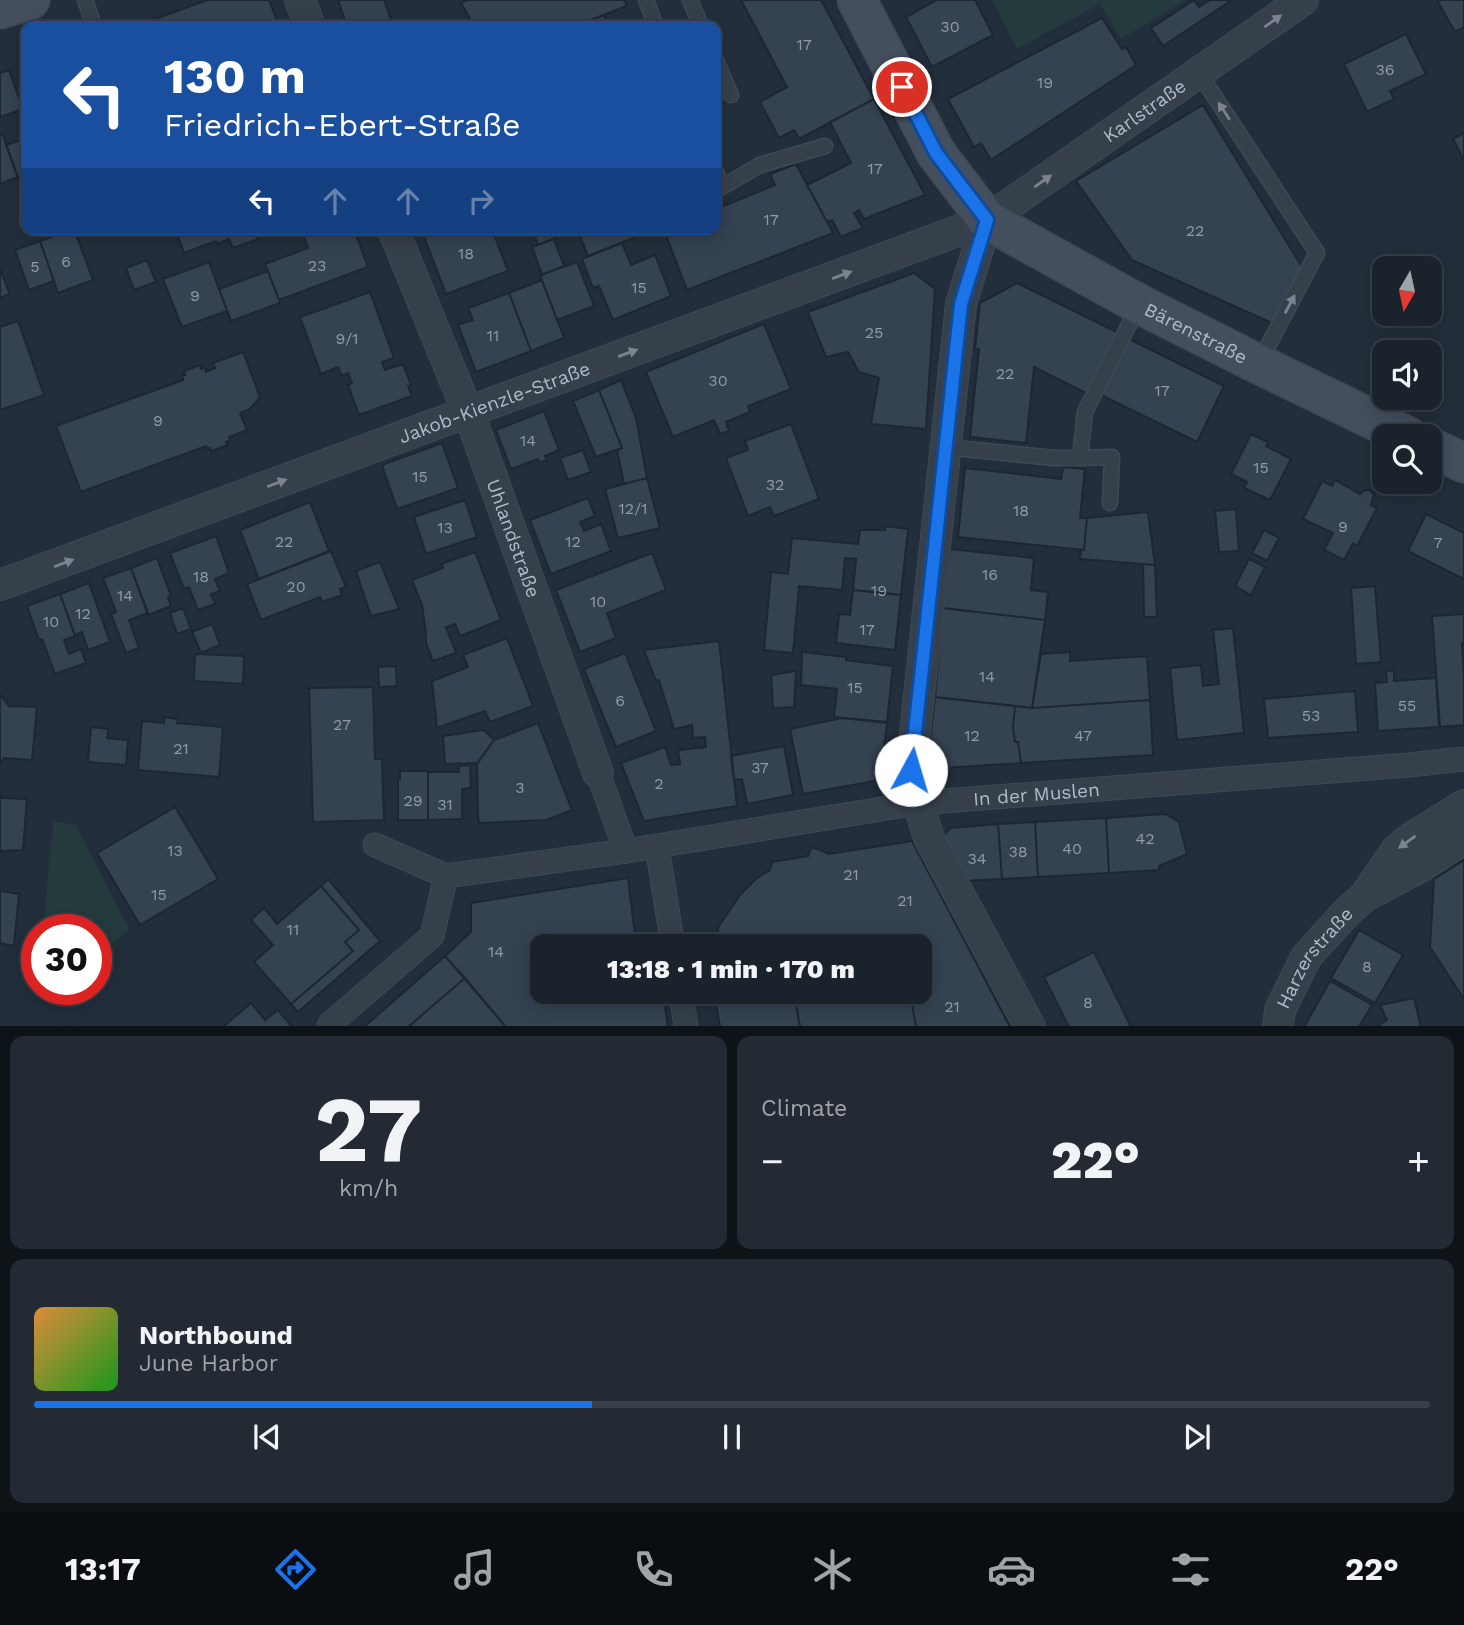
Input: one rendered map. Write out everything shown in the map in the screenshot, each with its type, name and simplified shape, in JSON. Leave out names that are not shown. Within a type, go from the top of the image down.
[{"type":"main road","points":[[0,9],[30,0]]},
{"type":"main road","points":[[857,0],[936,153],[987,220]]},
{"type":"main road","name":"Bärenstraße","points":[[987,220],[1139,304],[1382,424]]},
{"type":"main road","points":[[1442,453],[1464,463]]},
{"type":"street","points":[[300,0],[308,21]]},
{"type":"street","name":"Karlstraße","points":[[987,220],[1303,0]]},
{"type":"street","points":[[987,220],[961,304],[911,770],[929,838],[1029,1026]]},
{"type":"street","name":"Jakob-Kienzle-Straße","points":[[0,585],[987,220]]},
{"type":"street","name":"Uhlandstraße","points":[[395,235],[468,411],[626,851]]},
{"type":"street","name":"In der Muslen","points":[[446,876],[626,851],[918,803],[1464,759]]},
{"type":"street","name":"Harzerstraße","points":[[1365,896],[1396,849],[1464,805]]},
{"type":"street","name":"Harzerstraße","points":[[1278,1026],[1280,1010],[1306,957],[1347,912],[1365,896],[1422,866],[1464,839]]},
{"type":"street","points":[[329,1026],[432,936],[446,876],[375,845]]},
{"type":"street","points":[[657,846],[671,934]]},
{"type":"street","points":[[683,1004],[686,1026]]},
{"type":"lane","points":[[85,0],[92,21]]},
{"type":"lane","points":[[646,0],[654,21]]},
{"type":"lane","points":[[690,0],[699,21]]},
{"type":"lane","points":[[721,72],[731,95]]},
{"type":"lane","points":[[1199,73],[1317,253],[1258,364]]},
{"type":"lane","points":[[721,184],[722,187],[760,165],[825,146]]},
{"type":"lane","points":[[1080,458],[1085,412],[1139,304]]},
{"type":"lane","points":[[946,447],[1054,458],[1112,457],[1110,503]]},
{"type":"green space","points":[[992,0],[1186,0],[1121,39],[1100,4],[1017,49]]},
{"type":"green space","points":[[53,821],[76,825],[129,929],[112,944],[112,914],[45,914]]},
{"type":"building","points":[[207,0],[269,0],[277,21],[150,21]]},
{"type":"building","points":[[338,0],[384,0],[392,21],[345,21]]},
{"type":"building","points":[[467,0],[624,0],[627,6],[588,21],[471,21],[461,3]]},
{"type":"building","points":[[741,0],[821,0],[874,99],[799,139],[794,130],[779,138],[760,102],[787,87]]},
{"type":"building","points":[[935,0],[975,0],[993,35],[932,67],[906,17]]},
{"type":"building","points":[[1194,0],[1199,7],[1210,0],[1232,0],[1163,46],[1151,28]]},
{"type":"building","points":[[1437,0],[1464,0],[1464,27],[1455,32]]},
{"type":"building","points":[[604,15],[606,21],[588,21]]},
{"type":"building","points":[[1102,18],[1122,49],[1126,47],[1136,65],[991,160],[981,143],[974,147],[948,99]]},
{"type":"building","points":[[1406,34],[1426,74],[1390,91],[1394,99],[1367,112],[1344,64]]},
{"type":"building","points":[[9,70],[21,110],[0,117],[0,73]]},
{"type":"building","points":[[874,99],[925,195],[864,219],[859,210],[854,213],[863,228],[841,237],[832,220],[827,222],[807,185],[851,163],[830,122]]},
{"type":"building","points":[[1203,105],[1302,267],[1274,324],[1132,260],[1076,181]]},
{"type":"building","points":[[2,133],[18,177],[0,184],[0,134]]},
{"type":"building","points":[[1464,133],[1464,161],[1453,139]]},
{"type":"building","points":[[21,140],[21,187],[6,145]]},
{"type":"building","points":[[796,164],[833,233],[687,290],[666,235],[721,235],[721,207],[775,185],[770,174]]},
{"type":"building","points":[[57,235],[76,235],[93,280],[58,293],[40,241]]},
{"type":"building","points":[[178,235],[257,235],[258,239],[233,248],[229,239],[217,244],[216,241],[184,253]]},
{"type":"building","points":[[303,235],[356,235],[368,267],[279,300],[265,264],[308,248]]},
{"type":"building","points":[[423,235],[494,235],[508,271],[446,294]]},
{"type":"building","points":[[534,235],[560,235],[560,236],[538,245]]},
{"type":"building","points":[[579,235],[641,235],[588,256]]},
{"type":"building","points":[[554,239],[564,266],[542,275],[532,247]]},
{"type":"building","points":[[40,241],[54,281],[29,290],[15,250]]},
{"type":"building","points":[[622,243],[631,265],[655,255],[671,296],[613,320],[599,286],[593,288],[582,259]]},
{"type":"building","points":[[147,260],[156,282],[134,290],[126,268]]},
{"type":"building","points":[[209,262],[227,311],[182,327],[163,279]]},
{"type":"building","points":[[577,262],[594,306],[557,320],[540,275]]},
{"type":"building","points":[[0,269],[10,294],[0,298]]},
{"type":"building","points":[[268,271],[280,303],[231,321],[219,289]]},
{"type":"building","points":[[914,273],[935,289],[926,429],[871,424],[879,378],[859,372],[848,352],[826,357],[808,312]]},
{"type":"building","points":[[542,280],[564,338],[531,351],[509,293]]},
{"type":"building","points":[[1017,283],[1121,334],[1090,395],[1034,367],[1026,443],[970,437],[979,349],[975,349],[980,303]]},
{"type":"building","points":[[370,292],[394,358],[382,362],[385,370],[403,364],[412,396],[359,415],[348,385],[352,383],[348,373],[342,376],[338,367],[321,374],[300,317]]},
{"type":"building","points":[[509,293],[531,351],[476,372],[458,325],[473,320],[468,308]]},
{"type":"building","points":[[18,321],[44,395],[0,410],[0,327]]},
{"type":"building","points":[[764,324],[791,389],[748,406],[750,412],[726,422],[729,431],[720,434],[714,420],[673,437],[646,372]]},
{"type":"building","points":[[1127,338],[1224,386],[1197,442],[1099,394]]},
{"type":"building","points":[[243,352],[260,397],[250,409],[240,413],[247,430],[229,437],[230,440],[226,442],[228,445],[211,451],[206,446],[81,492],[56,426],[183,380],[184,371],[200,365],[201,369],[205,367],[206,372],[215,368],[213,363]]},
{"type":"building","points":[[621,380],[636,418],[647,478],[624,484],[617,450],[622,448],[599,390]]},
{"type":"building","points":[[599,390],[622,448],[596,457],[573,401]]},
{"type":"building","points":[[544,411],[559,450],[545,456],[547,460],[539,463],[538,459],[511,469],[496,430]]},
{"type":"building","points":[[791,424],[819,499],[774,516],[770,507],[748,516],[726,458],[748,450],[745,441]]},
{"type":"building","points":[[1251,434],[1268,442],[1266,446],[1291,459],[1270,500],[1244,488],[1247,482],[1231,474]]},
{"type":"building","points":[[442,443],[458,488],[397,509],[382,465]]},
{"type":"building","points":[[583,450],[591,472],[568,480],[560,458]]},
{"type":"building","points":[[1063,467],[1085,469],[1080,518],[1087,518],[1084,550],[958,537],[965,468],[1061,479]]},
{"type":"building","points":[[647,478],[660,528],[618,538],[605,489]]},
{"type":"building","points":[[1335,480],[1360,494],[1370,490],[1374,494],[1371,505],[1377,508],[1357,546],[1353,543],[1344,560],[1324,550],[1333,533],[1303,519],[1322,481],[1332,486]]},
{"type":"building","points":[[588,498],[595,516],[580,522],[584,531],[601,524],[611,551],[551,574],[530,520]]},
{"type":"building","points":[[465,500],[477,537],[426,554],[414,517]]},
{"type":"building","points":[[310,502],[329,551],[259,579],[240,530]]},
{"type":"building","points":[[1236,509],[1239,551],[1219,552],[1215,511]]},
{"type":"building","points":[[1148,512],[1155,565],[1080,559],[1081,550],[1084,550],[1087,518]]},
{"type":"building","points":[[1426,514],[1464,533],[1464,579],[1408,551]]},
{"type":"building","points":[[885,526],[908,529],[901,595],[853,590],[856,559],[845,558],[842,590],[799,586],[793,653],[764,650],[771,572],[788,574],[792,538],[858,544],[860,530],[885,530]]},
{"type":"building","points":[[1264,530],[1279,538],[1267,561],[1252,553]]},
{"type":"building","points":[[216,536],[229,573],[215,579],[220,591],[211,594],[215,604],[198,610],[189,587],[184,589],[170,553]]},
{"type":"building","points":[[950,549],[1034,558],[1031,590],[1048,592],[1045,620],[943,608]]},
{"type":"building","points":[[331,551],[346,587],[340,589],[342,595],[322,602],[320,597],[261,620],[247,584]]},
{"type":"building","points":[[475,552],[501,620],[460,636],[455,624],[446,627],[456,653],[433,661],[426,643],[422,605],[412,580],[443,568],[441,564]]},
{"type":"building","points":[[652,553],[666,590],[607,613],[616,638],[580,652],[556,590]]},
{"type":"building","points":[[157,558],[171,596],[168,597],[171,606],[148,615],[131,568]]},
{"type":"building","points":[[1249,559],[1265,567],[1251,595],[1235,586]]},
{"type":"building","points":[[380,562],[399,609],[371,616],[356,571]]},
{"type":"building","points":[[1143,564],[1155,565],[1157,617],[1144,617]]},
{"type":"building","points":[[131,568],[148,613],[129,620],[139,648],[126,653],[111,614],[116,612],[103,578]]},
{"type":"building","points":[[89,583],[110,642],[88,650],[82,632],[75,635],[60,594]]},
{"type":"building","points":[[1375,586],[1381,662],[1356,664],[1351,588]]},
{"type":"building","points":[[853,590],[901,595],[895,650],[836,643],[839,614],[850,615]]},
{"type":"building","points":[[60,594],[75,636],[64,640],[69,654],[81,649],[86,663],[55,674],[27,606]]},
{"type":"building","points":[[183,608],[191,629],[177,634],[170,613]]},
{"type":"building","points":[[943,608],[1045,620],[1032,708],[935,697]]},
{"type":"building","points":[[1464,614],[1464,725],[1440,727],[1432,616]]},
{"type":"building","points":[[212,624],[220,645],[201,653],[192,632]]},
{"type":"building","points":[[1233,628],[1244,733],[1177,740],[1170,668],[1201,665],[1203,686],[1219,684],[1213,630]]},
{"type":"building","points":[[507,638],[533,706],[490,722],[485,711],[437,728],[432,681],[468,667],[463,655]]},
{"type":"building","points":[[719,641],[737,806],[644,821],[621,763],[665,747],[671,765],[680,764],[678,750],[706,747],[705,737],[693,738],[692,725],[674,729],[659,680],[656,681],[644,650]]},
{"type":"building","points":[[802,652],[893,666],[887,722],[834,717],[837,689],[801,685]]},
{"type":"building","points":[[1070,652],[1070,661],[1147,656],[1150,700],[1032,708],[1041,654]]},
{"type":"building","points":[[625,653],[656,731],[616,747],[584,669]]},
{"type":"building","points":[[195,654],[244,656],[243,684],[194,681]]},
{"type":"building","points":[[396,666],[397,686],[379,687],[378,667]]},
{"type":"building","points":[[1394,670],[1394,681],[1436,678],[1439,727],[1378,731],[1375,683],[1387,682],[1386,671]]},
{"type":"building","points":[[796,671],[794,707],[773,708],[771,675]]},
{"type":"building","points":[[373,687],[375,759],[382,759],[384,820],[313,822],[309,688]]},
{"type":"building","points":[[1355,691],[1358,732],[1268,738],[1264,699]]},
{"type":"building","points":[[0,695],[9,706],[37,707],[32,760],[4,758],[0,764]]},
{"type":"building","points":[[935,697],[1015,706],[1013,727],[1021,763],[927,769]]},
{"type":"building","points":[[1150,700],[1153,755],[1021,763],[1013,727],[1015,706],[1032,708]]},
{"type":"building","points":[[164,717],[178,719],[177,723],[223,727],[219,777],[138,770],[142,721],[164,723]]},
{"type":"building","points":[[842,718],[887,723],[880,780],[803,794],[790,729]]},
{"type":"building","points":[[538,723],[572,810],[547,820],[479,823],[477,764],[494,740]]},
{"type":"building","points":[[91,727],[108,729],[107,738],[128,740],[126,765],[88,762]]},
{"type":"building","points":[[484,730],[494,740],[477,763],[445,764],[443,736]]},
{"type":"building","points":[[784,746],[793,795],[747,804],[742,779],[734,780],[731,756]]},
{"type":"building","points":[[470,765],[471,788],[462,789],[462,819],[428,820],[428,772],[459,772],[459,766]]},
{"type":"building","points":[[400,771],[428,771],[428,820],[398,820]]},
{"type":"building","points":[[0,794],[2,798],[27,799],[23,850],[0,851]]},
{"type":"building","points":[[175,807],[218,879],[140,925],[97,853]]},
{"type":"building","points":[[1165,814],[1179,822],[1187,854],[1159,866],[1159,870],[1109,873],[1106,818]]},
{"type":"building","points":[[1106,818],[1109,873],[1038,877],[1035,822]]},
{"type":"building","points":[[1035,822],[1038,877],[1002,879],[998,824]]},
{"type":"building","points":[[998,824],[1002,879],[963,881],[943,837],[950,828]]},
{"type":"building","points":[[912,841],[1009,1026],[720,1026],[716,1004],[932,1004],[932,934],[717,934],[719,926],[740,895],[757,878],[770,870],[772,862],[808,856],[812,847],[829,854]]},
{"type":"building","points":[[1464,860],[1464,999],[1430,947],[1434,879]]},
{"type":"building","points":[[628,878],[635,934],[530,934],[530,1004],[665,1004],[668,1026],[505,1026],[445,956],[471,932],[471,903]]},
{"type":"building","points":[[328,879],[380,941],[298,1012],[291,1004],[353,951],[345,942],[359,930],[321,886]]},
{"type":"building","points":[[321,886],[359,930],[345,942],[353,951],[291,1004],[254,962],[273,945],[251,920],[264,908],[277,924]]},
{"type":"building","points":[[0,891],[19,894],[14,946],[0,943]]},
{"type":"building","points":[[1359,930],[1403,955],[1375,1003],[1331,978]]},
{"type":"building","points":[[1094,952],[1131,1026],[1068,1026],[1044,977]]},
{"type":"building","points":[[445,956],[465,978],[409,1026],[365,1026]]},
{"type":"building","points":[[465,978],[505,1026],[409,1026]]},
{"type":"building","points":[[1330,981],[1372,1005],[1360,1026],[1305,1026]]},
{"type":"building","points":[[1414,998],[1421,1026],[1378,1026],[1387,1020],[1380,1005]]},
{"type":"building","points":[[251,1003],[265,1020],[278,1010],[291,1026],[224,1026]]},
{"type":"building","points":[[796,1004],[912,1004],[916,1026],[800,1026]]},
{"type":"route","points":[[902,87],[936,153],[987,220],[961,304],[911,770]]}]
